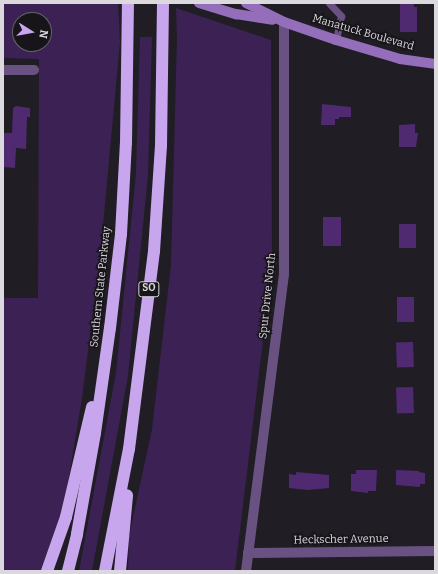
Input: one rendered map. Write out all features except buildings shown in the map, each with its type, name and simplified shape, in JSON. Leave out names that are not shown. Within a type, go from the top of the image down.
[{"type":"highway","name":"Southern State Parkway","points":[[68,571],[95,433],[110,328],[121,234],[126,143],[128,3]]},
{"type":"highway","name":"SO","points":[[105,571],[129,449],[154,251],[161,146],[163,3]]},
{"type":"highway","points":[[47,571],[66,517],[110,328]]},
{"type":"highway","points":[[120,571],[142,351]]},
{"type":"street","name":"Manatuck Boulevard","points":[[199,3],[236,14],[284,22]]},
{"type":"street","name":"Manatuck Boulevard","points":[[246,3],[284,22],[336,40],[400,59],[435,64]]},
{"type":"street","name":"Spur Drive North","points":[[246,571],[284,274],[284,22]]},
{"type":"street","points":[[3,70],[34,70]]},
{"type":"street","name":"Heckscher Avenue","points":[[248,552],[435,551]]},
{"type":"lane","points":[[329,3],[341,16],[336,40]]},
{"type":"shaded area","points":[[3,3],[118,3],[120,42],[101,247],[82,398],[64,507],[40,571],[3,571],[3,298],[38,298],[39,59],[3,58]]},
{"type":"shaded area","points":[[176,8],[271,40],[272,266],[235,571],[128,571],[129,536],[152,429],[171,265],[177,39]]},
{"type":"shaded area","points":[[140,37],[152,37],[148,175],[128,376],[92,571],[79,571],[116,373],[136,173]]}]
